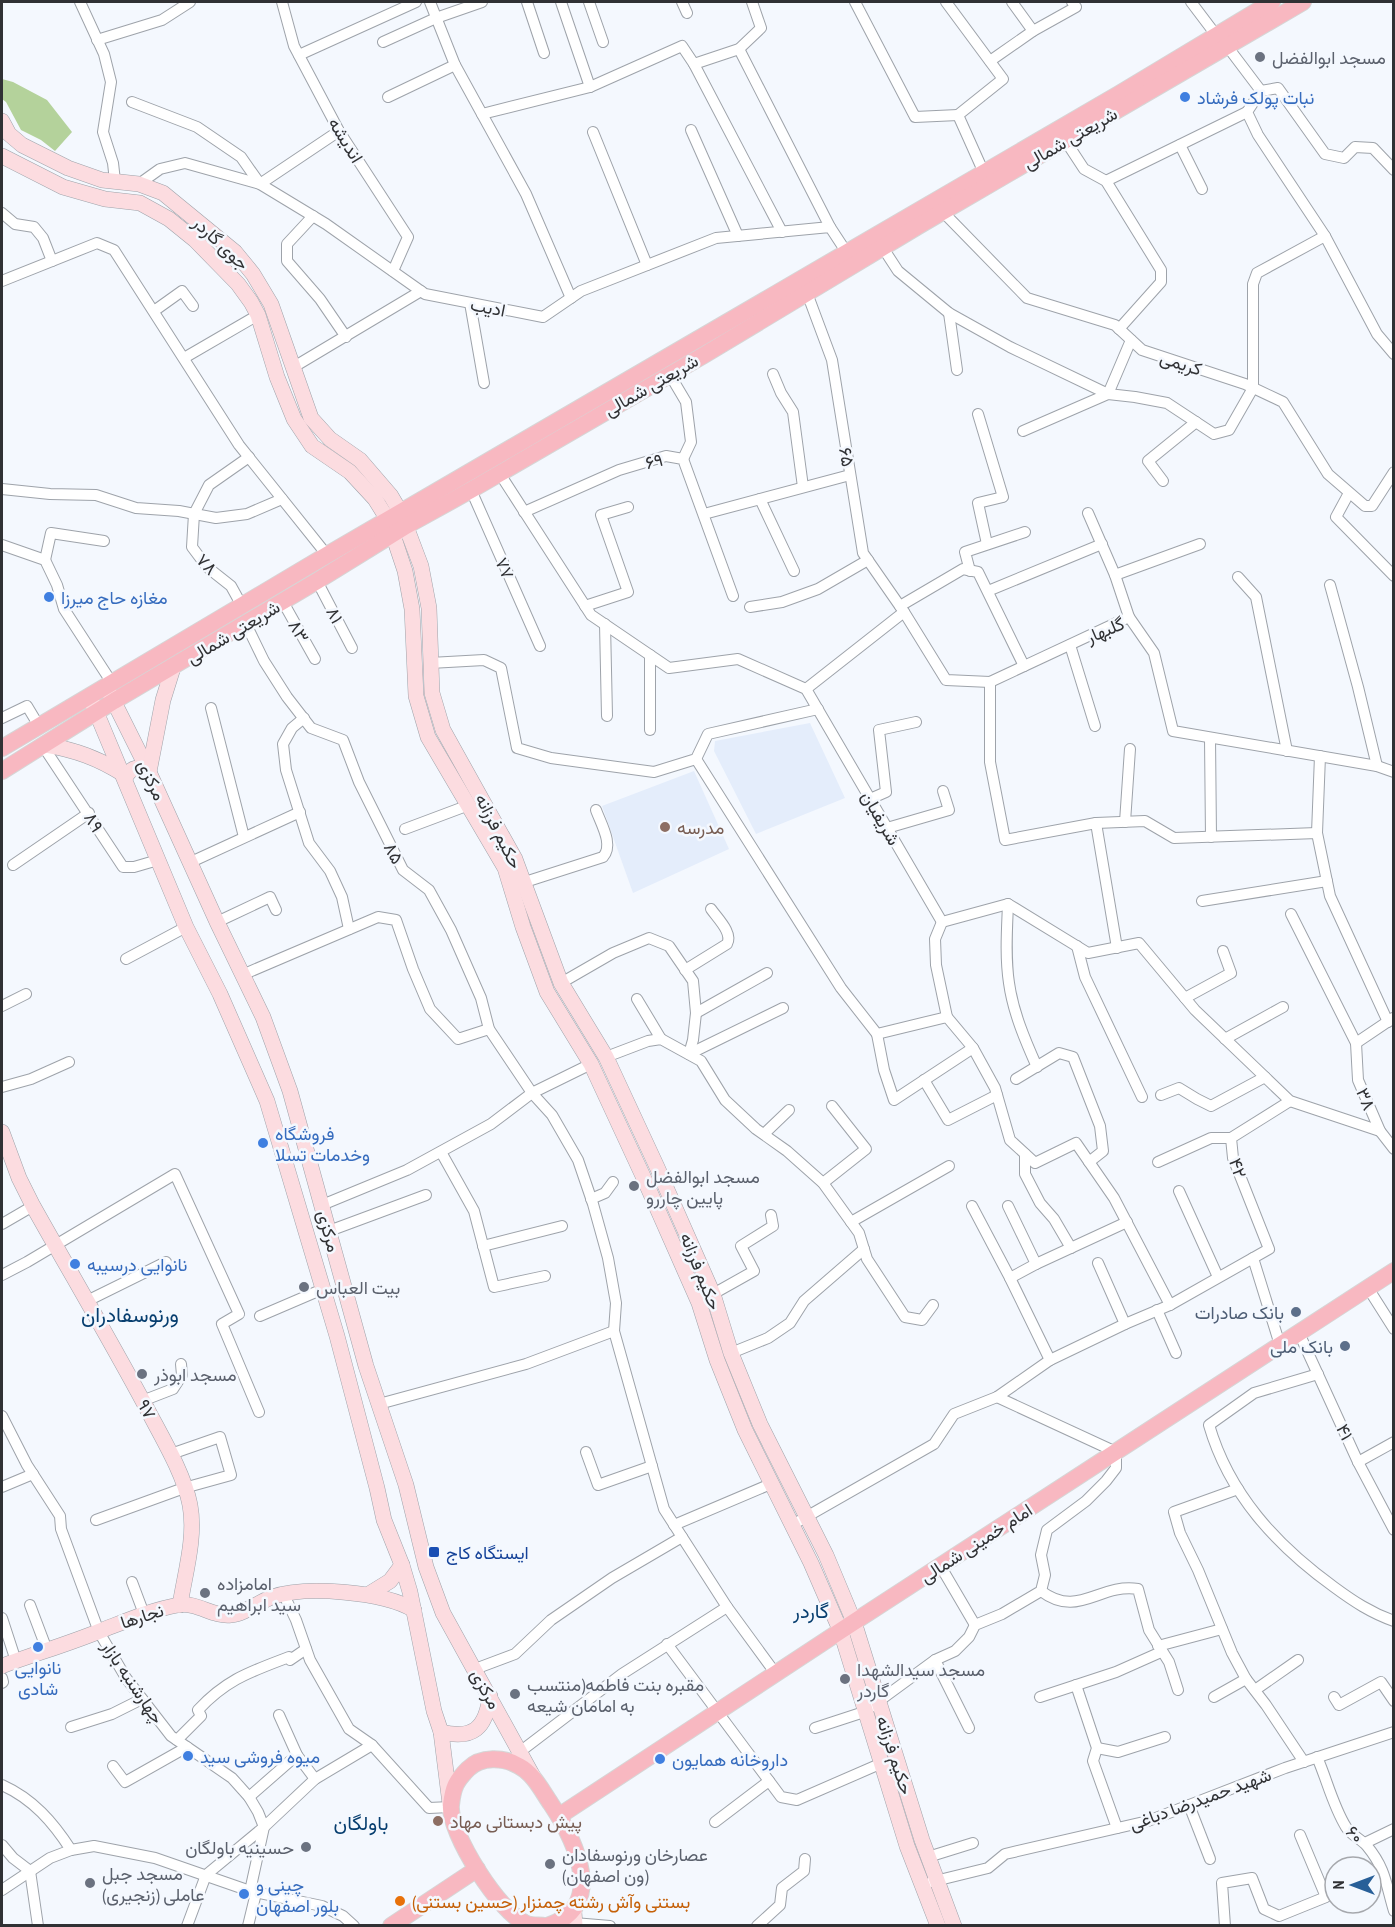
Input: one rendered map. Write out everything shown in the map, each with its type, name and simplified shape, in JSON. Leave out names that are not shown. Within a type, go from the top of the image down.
[{"type":"main road","name":"شریعتی شمالی","points":[[2,748],[327,555],[471,490],[670,375],[1065,140],[1221,40],[1272,2]]},
{"type":"main road","name":"شریعتی شمالی","points":[[2,771],[317,581],[397,523],[847,253],[1221,40],[1303,2]]},
{"type":"main road","name":"امام خمینی شمالی","points":[[559,1816],[1394,1271]]},
{"type":"main road","points":[[498,1759],[511,1762],[520,1766],[536,1780],[559,1816],[581,1866],[582,1882],[574,1920],[546,1926],[522,1923],[504,1907],[487,1886],[458,1834],[450,1807],[455,1782],[471,1766],[484,1761],[498,1759]]},
{"type":"main road","points":[[391,1926],[477,1869]]},
{"type":"street","points":[[80,2],[104,54],[111,82],[103,132],[115,181]]},
{"type":"street","points":[[97,40],[162,20],[190,2]]},
{"type":"street","name":"اندیشه","points":[[282,2],[294,46],[339,131],[408,237],[393,271]]},
{"type":"street","points":[[299,55],[416,2]]},
{"type":"street","points":[[430,2],[455,65],[525,194],[571,298]]},
{"type":"street","points":[[383,42],[436,18],[482,2]]},
{"type":"street","points":[[526,2],[544,52]]},
{"type":"street","points":[[561,2],[590,87]]},
{"type":"street","points":[[589,2],[603,42]]},
{"type":"street","points":[[682,2],[687,13]]},
{"type":"street","points":[[694,64],[739,49],[761,28],[752,2]]},
{"type":"street","points":[[855,2],[915,117],[958,115],[1003,79],[946,2]]},
{"type":"street","points":[[1012,2],[1033,31]]},
{"type":"street","points":[[990,61],[1033,31],[1076,7],[1072,2]]},
{"type":"street","points":[[1191,2],[1261,91]]},
{"type":"street","points":[[482,114],[590,87],[682,46],[694,64],[782,232]]},
{"type":"street","points":[[739,49],[830,227],[847,253]]},
{"type":"street","points":[[388,97],[455,65]]},
{"type":"street","points":[[1106,182],[1247,112],[1261,91],[1278,88],[1325,154],[1344,158],[1355,147],[1373,148],[1394,170]]},
{"type":"street","points":[[132,102],[196,127],[242,157],[260,184],[339,131]]},
{"type":"street","points":[[1247,112],[1258,135],[1325,236],[1377,334],[1394,354]]},
{"type":"street","points":[[958,115],[984,173]]},
{"type":"street","name":"جوی گاردر","points":[[2,120],[9,134],[22,145],[43,157],[102,180],[139,184],[163,194],[235,252],[253,273],[271,304],[311,418],[355,466],[375,499],[397,523]]},
{"type":"street","points":[[691,130],[738,236]]},
{"type":"street","points":[[593,132],[647,265]]},
{"type":"street","points":[[1065,140],[1084,169],[1106,182],[1161,270],[1161,282],[1119,329]]},
{"type":"street","points":[[1180,145],[1202,189]]},
{"type":"street","name":"جوی گاردر","points":[[2,157],[63,187],[105,199],[140,203],[169,219],[195,240],[238,284],[258,315],[277,376],[294,419],[312,446],[355,466]]},
{"type":"street","name":"ادیب","points":[[139,184],[160,170],[185,163],[260,184],[313,216],[425,294],[543,317],[581,291],[716,238],[830,227]]},
{"type":"street","name":"کریمی","points":[[943,212],[1027,298],[1115,325],[1142,350],[1254,388],[1283,402],[1328,474],[1365,506],[1372,506],[1394,472]]},
{"type":"street","points":[[2,213],[15,224],[34,227],[43,238],[52,261]]},
{"type":"street","points":[[313,216],[287,244],[287,261],[320,299],[346,337]]},
{"type":"street","points":[[883,248],[898,271],[949,314],[1010,347],[1108,394],[1167,403],[1214,434],[1229,430],[1254,388],[1252,284],[1257,273],[1325,236]]},
{"type":"street","points":[[2,281],[97,243],[114,250],[249,457],[327,555]]},
{"type":"street","points":[[154,311],[182,291],[193,306]]},
{"type":"street","points":[[292,368],[421,291]]},
{"type":"street","name":"۶۵","points":[[807,293],[832,360],[863,553],[902,609]]},
{"type":"street","points":[[470,303],[484,383]]},
{"type":"street","points":[[949,314],[957,370]]},
{"type":"street","points":[[184,358],[258,315]]},
{"type":"street","points":[[1023,431],[1108,394],[1131,340]]},
{"type":"street","points":[[773,374],[793,412],[803,487]]},
{"type":"street","points":[[670,375],[686,402],[691,442],[682,459]]},
{"type":"street","points":[[978,414],[1003,497],[978,503],[987,544]]},
{"type":"street","points":[[1163,481],[1148,461],[1196,422]]},
{"type":"street","name":"۶۹","points":[[524,512],[619,470],[666,456],[682,459],[733,596]]},
{"type":"street","points":[[194,514],[209,485],[249,457]]},
{"type":"street","points":[[500,474],[591,615],[669,668],[738,659],[806,689],[902,609],[963,569],[978,572],[1024,666]]},
{"type":"street","points":[[704,514],[850,475]]},
{"type":"street","points":[[2,489],[50,494],[96,495],[136,508],[216,518],[247,514],[282,499]]},
{"type":"street","name":"۷۷","points":[[471,490],[540,646]]},
{"type":"street","points":[[1349,493],[1336,517],[1394,576]]},
{"type":"street","points":[[760,499],[794,571]]},
{"type":"street","points":[[585,606],[628,592],[601,515],[628,507]]},
{"type":"street","points":[[1088,513],[1115,574],[1129,617]]},
{"type":"street","name":"۷۸","points":[[194,514],[192,547],[207,567],[231,586],[242,606]]},
{"type":"street","name":"حکیم فرزانه","points":[[397,523],[421,566],[429,608],[432,693],[443,730],[515,859],[561,983],[606,1057],[657,1167],[712,1294],[731,1353],[760,1424],[826,1555],[847,1627],[864,1712],[907,1846],[938,1926]]},
{"type":"street","name":"حکیم فرزانه","points":[[397,523],[412,609],[416,696],[428,737],[505,868],[523,927],[547,992],[591,1064],[699,1303],[717,1360],[745,1431],[811,1563],[847,1627],[878,1700],[928,1857],[954,1926]]},
{"type":"street","points":[[970,571],[965,552],[1025,532]]},
{"type":"street","points":[[104,541],[51,533],[45,560],[57,585],[64,609],[109,685]]},
{"type":"street","points":[[988,591],[1102,544]]},
{"type":"street","points":[[1115,574],[1200,544]]},
{"type":"street","points":[[2,545],[45,560]]},
{"type":"street","points":[[750,607],[782,602],[818,589],[868,560]]},
{"type":"street","points":[[1238,577],[1256,597],[1287,751]]},
{"type":"street","name":"۸۱","points":[[317,581],[352,648]]},
{"type":"street","points":[[1330,585],[1377,766]]},
{"type":"street","name":"۸۳","points":[[283,602],[315,659]]},
{"type":"street","name":"گلبهار","points":[[902,609],[946,680],[990,682],[1129,617],[1154,653],[1173,731],[1377,766],[1394,772]]},
{"type":"street","name":"۸۵","points":[[246,624],[264,661],[287,698],[311,728],[343,740],[359,782],[403,870],[429,890],[451,930],[481,998],[489,1029],[532,1093],[552,1115],[578,1160],[608,1258],[616,1303],[614,1330],[664,1509],[727,1607],[776,1674]]},
{"type":"street","points":[[605,624],[607,716]]},
{"type":"street","points":[[1070,645],[1095,726]]},
{"type":"street","points":[[650,655],[650,730]]},
{"type":"street","points":[[430,663],[484,660],[501,668],[517,748],[551,758],[654,771],[696,759],[708,734],[818,709]]},
{"type":"street","points":[[45,746],[86,755],[124,776],[135,767],[149,772],[163,700],[173,668]]},
{"type":"street","points":[[990,682],[990,762],[1005,840],[1096,823],[1145,821],[1174,838],[1317,833]]},
{"type":"street","name":"مرکزی","points":[[109,685],[114,702],[263,1017],[290,1091],[349,1308],[406,1485],[426,1567],[443,1613],[536,1780]]},
{"type":"street","name":"شریفیان","points":[[806,689],[942,922]]},
{"type":"street","name":"مرکزی","points":[[90,696],[186,927],[220,994],[267,1101],[354,1398],[384,1520],[402,1565],[414,1610],[434,1711],[441,1732],[450,1807]]},
{"type":"street","points":[[2,718],[27,706],[39,726]]},
{"type":"street","points":[[211,708],[244,837]]},
{"type":"street","points":[[304,718],[292,728],[283,744],[286,770],[309,843],[330,871],[342,897],[349,929]]},
{"type":"street","points":[[870,799],[886,792],[879,730],[916,722]]},
{"type":"street","points":[[1210,738],[1211,837]]},
{"type":"street","name":"۸۹","points":[[45,746],[123,867],[134,867],[158,860]]},
{"type":"street","points":[[1125,822],[1131,749]]},
{"type":"street","points":[[1291,914],[1356,1043],[1391,1020],[1330,896],[1317,833],[1320,756]]},
{"type":"street","points":[[696,759],[841,988],[877,1034],[884,1070],[894,1100],[974,1048]]},
{"type":"street","points":[[887,828],[949,810],[944,791]]},
{"type":"street","points":[[405,829],[469,805]]},
{"type":"street","points":[[525,882],[603,857],[607,853],[608,845],[596,810]]},
{"type":"street","points":[[191,862],[300,812]]},
{"type":"street","points":[[13,865],[89,813]]},
{"type":"street","points":[[1096,823],[1117,948]]},
{"type":"street","points":[[1202,901],[1327,881]]},
{"type":"street","points":[[217,922],[270,897],[276,910]]},
{"type":"street","points":[[1008,903],[1008,982],[1015,1013],[1037,1067]]},
{"type":"street","points":[[1170,1305],[1114,1198],[1076,1143],[1035,1163],[1010,1140],[997,1095],[974,1048],[947,1017],[936,965],[935,939],[942,922],[1008,903],[1088,954],[1138,943],[1185,998],[1290,1101],[1380,1131]]},
{"type":"street","points":[[685,970],[728,944],[730,940],[729,934],[711,909]]},
{"type":"street","points":[[242,975],[378,917],[396,920],[430,1009],[458,1039],[489,1029]]},
{"type":"street","points":[[523,927],[538,922]]},
{"type":"street","points":[[126,959],[186,927]]},
{"type":"street","points":[[561,983],[613,953],[649,938],[669,946],[693,981],[696,1013],[689,1054]]},
{"type":"street","points":[[1077,946],[1085,977],[1142,1097]]},
{"type":"street","points":[[1185,998],[1231,973],[1223,951]]},
{"type":"street","points":[[696,1013],[767,973]]},
{"type":"street","points":[[2,1006],[26,994]]},
{"type":"street","points":[[637,999],[661,1039],[701,1061],[725,1100],[823,1183],[859,1233],[867,1259],[905,1317],[922,1320],[933,1305]]},
{"type":"street","points":[[1225,1039],[1283,1007]]},
{"type":"street","points":[[689,1054],[783,1008]]},
{"type":"street","points":[[877,1034],[947,1017]]},
{"type":"street","points":[[322,1204],[407,1170],[491,1124],[532,1093],[591,1064],[648,1041],[661,1039]]},
{"type":"street","name":"۳۸","points":[[1356,1043],[1358,1080],[1380,1131],[1394,1149]]},
{"type":"street","points":[[1017,1078],[1059,1053],[1072,1057],[1100,1126],[1103,1151],[1089,1162]]},
{"type":"street","points":[[2,1087],[31,1080],[69,1062]]},
{"type":"street","points":[[1161,1095],[1179,1088],[1211,1106],[1265,1077]]},
{"type":"street","points":[[924,1080],[948,1120],[997,1095]]},
{"type":"street","name":"۴۲","points":[[1253,1258],[1269,1248],[1233,1158],[1230,1138],[1290,1101]]},
{"type":"street","points":[[823,1183],[866,1149],[832,1106]]},
{"type":"street","points":[[764,1134],[789,1110]]},
{"type":"street","name":"۹۷","points":[[2,1132],[19,1178],[33,1206],[171,1454],[184,1488],[190,1504],[192,1530],[180,1605]]},
{"type":"street","points":[[1158,1162],[1211,1138],[1230,1138]]},
{"type":"street","points":[[441,1152],[474,1211],[494,1287],[545,1276]]},
{"type":"street","points":[[1026,1154],[1026,1174],[1040,1203],[1054,1219],[1071,1248]]},
{"type":"street","points":[[851,1222],[949,1166]]},
{"type":"street","points":[[2,1275],[175,1174],[239,1314],[222,1324],[259,1412]]},
{"type":"street","points":[[591,1199],[605,1193],[613,1182]]},
{"type":"street","points":[[1179,1191],[1218,1277]]},
{"type":"street","points":[[329,1231],[426,1195]]},
{"type":"street","points":[[2,1224],[33,1206]]},
{"type":"street","points":[[972,1206],[1050,1360]]},
{"type":"street","points":[[1008,1206],[1036,1264]]},
{"type":"street","points":[[712,1294],[754,1272],[741,1246],[773,1226],[771,1215]]},
{"type":"street","points":[[1010,1278],[1127,1222]]},
{"type":"street","points":[[483,1246],[562,1226]]},
{"type":"street","points":[[731,1353],[768,1338],[790,1323],[804,1301],[864,1249]]},
{"type":"street","points":[[792,1525],[934,1444],[954,1414],[997,1397],[1050,1360],[1170,1305],[1253,1258],[1280,1345]]},
{"type":"street","points":[[87,1301],[166,1262]]},
{"type":"street","points":[[1098,1263],[1125,1324]]},
{"type":"street","points":[[1368,1288],[1394,1329]]},
{"type":"street","points":[[260,1316],[322,1289]]},
{"type":"street","points":[[1157,1310],[1176,1353]]},
{"type":"street","points":[[379,1404],[526,1365],[614,1330]]},
{"type":"street","name":"۴۱","points":[[1299,1333],[1359,1462],[1394,1530]]},
{"type":"street","points":[[142,1401],[173,1389],[182,1375],[181,1364]]},
{"type":"street","points":[[1318,1374],[1254,1393],[1209,1425],[1216,1448],[1226,1471],[1238,1489],[1268,1530],[1288,1551],[1372,1613],[1394,1622]]},
{"type":"street","points":[[815,1728],[864,1712],[935,1660],[955,1651],[969,1636],[975,1625],[1002,1614],[1041,1591],[1045,1575],[1041,1555],[1047,1530],[1086,1500],[1116,1468],[1116,1452],[997,1397]]},
{"type":"street","name":"چهارشنبه بازار","points":[[2,1416],[33,1474],[60,1516],[61,1529],[99,1632],[126,1678],[163,1727],[182,1744],[232,1778],[249,1797],[264,1827]]},
{"type":"street","points":[[96,1520],[184,1488],[231,1475],[220,1437],[171,1454]]},
{"type":"street","points":[[1359,1462],[1394,1442]]},
{"type":"street","points":[[586,1452],[598,1485],[652,1466]]},
{"type":"street","points":[[2,1488],[33,1474]]},
{"type":"street","points":[[377,1488],[393,1480],[406,1485]]},
{"type":"street","points":[[674,1525],[773,1483]]},
{"type":"street","points":[[1238,1489],[1174,1512],[1180,1533],[1232,1653],[1246,1679],[1304,1762]]},
{"type":"street","points":[[475,1669],[515,1654],[551,1620],[612,1578],[682,1537]]},
{"type":"street","points":[[369,1594],[390,1581],[402,1565]]},
{"type":"street","points":[[940,1567],[975,1625]]},
{"type":"street","points":[[132,1582],[144,1614]]},
{"type":"street","points":[[1041,1591],[1052,1599],[1068,1604],[1126,1587],[1138,1589],[1149,1630],[1169,1662],[1178,1690]]},
{"type":"street","name":"نجارها","points":[[9,1663],[144,1614],[180,1605],[198,1605],[219,1614],[232,1615],[274,1597],[300,1592],[369,1594],[414,1610]]},
{"type":"street","points":[[284,1595],[328,1695],[349,1729],[372,1745],[429,1808],[450,1807]]},
{"type":"street","points":[[30,1605],[47,1650]]},
{"type":"street","points":[[521,1751],[622,1674],[727,1607]]},
{"type":"street","points":[[2,1618],[9,1663]]},
{"type":"street","points":[[1040,1696],[1116,1672],[1160,1649],[1222,1629]]},
{"type":"street","points":[[667,1644],[781,1797],[797,1800],[882,1763]]},
{"type":"street","points":[[113,1766],[125,1782],[182,1744],[201,1716],[198,1710],[212,1694],[235,1678],[289,1657],[290,1660],[306,1648]]},
{"type":"street","points":[[935,1660],[969,1728]]},
{"type":"street","points":[[1255,1690],[1298,1660]]},
{"type":"street","points":[[1214,1697],[1246,1679]]},
{"type":"street","points":[[1334,1697],[1339,1705],[1382,1683],[1394,1701]]},
{"type":"street","points":[[1076,1685],[1097,1748],[1093,1761],[1117,1828]]},
{"type":"street","points":[[441,1732],[456,1736],[477,1729],[488,1715],[490,1696]]},
{"type":"street","points":[[71,1727],[112,1714],[142,1699]]},
{"type":"street","points":[[279,1715],[297,1755],[315,1779]]},
{"type":"street","name":"شهید حمیدرضا دباغی","points":[[922,1884],[988,1868],[1005,1854],[1148,1821],[1317,1757],[1394,1732]]},
{"type":"street","points":[[1097,1748],[1118,1752],[1165,1737]]},
{"type":"street","points":[[187,1926],[206,1875],[264,1827],[315,1779],[372,1745]]},
{"type":"street","points":[[249,1797],[297,1755]]},
{"type":"street","name":"۶۰","points":[[1317,1757],[1336,1809],[1348,1830],[1365,1844],[1376,1858],[1387,1882],[1394,1911]]},
{"type":"street","points":[[715,1822],[769,1781]]},
{"type":"street","points":[[2,1785],[19,1793],[44,1814],[71,1850]]},
{"type":"street","points":[[1189,1805],[1210,1859]]},
{"type":"street","points":[[248,1926],[264,1827]]},
{"type":"street","points":[[1365,1844],[1394,1829]]},
{"type":"street","points":[[1225,1926],[1222,1883],[1252,1878],[1264,1909],[1280,1916],[1326,1897],[1300,1835]]},
{"type":"street","points":[[928,1857],[973,1843]]},
{"type":"street","points":[[2,1845],[13,1858],[30,1871],[38,1926]]},
{"type":"street","points":[[2,1890],[50,1858],[71,1850],[94,1846],[155,1858],[253,1892],[322,1906],[343,1916],[354,1926]]},
{"type":"street","points":[[757,1926],[780,1905],[782,1888],[804,1871],[805,1859]]},
{"type":"street","points":[[574,1920],[610,1926]]},
{"type":"shaded area","name":"مدرسه","points":[[810,723],[845,798],[756,834],[714,751],[715,741]]},
{"type":"shaded area","name":"مدرسه","points":[[694,771],[729,849],[633,893],[602,806]]},
{"type":"green space","points":[[2,79],[13,82],[47,100],[72,132],[55,151],[41,140],[21,130],[6,102],[2,99]]},
{"type":"place","name":"مسجد ابوالفضل","points":[[1260,57]]},
{"type":"place","name":"نبات پولک فرشاد","points":[[1185,97]]},
{"type":"place","name":"مغازه حاج میرزا","points":[[49,597]]},
{"type":"place","name":"مدرسه","points":[[665,827]]},
{"type":"place","name":"فروشگاه وخدمات تسلا","points":[[263,1143]]},
{"type":"place","name":"مسجد ابوالفضل پایین چاررو","points":[[634,1186]]},
{"type":"place","name":"نانوایی درسیبه","points":[[75,1264]]},
{"type":"place","name":"بیت العباس","points":[[304,1287]]},
{"type":"place","name":"بانک صادرات","points":[[1296,1312]]},
{"type":"place","name":"بانک ملی","points":[[1345,1346]]},
{"type":"place","name":"مسجد ابوذر","points":[[142,1374]]},
{"type":"place","name":"ایستگاه کاج","points":[[434,1552]]},
{"type":"place","name":"امامزاده سید ابراهیم","points":[[205,1593]]},
{"type":"place","name":"نانوایی شادی","points":[[38,1647]]},
{"type":"place","name":"مسجد سیدالشهدا گاردر","points":[[845,1679]]},
{"type":"place","name":"مقبره بنت فاطمه(منتسب به امامان شیعه","points":[[515,1694]]},
{"type":"place","name":"میوه فروشی سید","points":[[188,1756]]},
{"type":"place","name":"داروخانه همایون","points":[[660,1759]]},
{"type":"place","name":"پیش دبستانی مهاد","points":[[438,1821]]},
{"type":"place","name":"حسینیه باولگان","points":[[306,1847]]},
{"type":"place","name":"عصارخان ورنوسفادان (ون اصفهان)","points":[[550,1864]]},
{"type":"place","name":"مسجد جبل عاملی (زنجیری)","points":[[90,1883]]},
{"type":"place","name":"چینی و بلور اصفهان","points":[[244,1894]]},
{"type":"place","name":"بستنی وآش رشته چمنزار (حسین بستنی)","points":[[400,1901]]},
{"type":"district","name":"ورنوسفادران","points":[[130,1314]]},
{"type":"district","name":"گاردر","points":[[811,1611]]},
{"type":"district","name":"باولگان","points":[[361,1823]]}]
